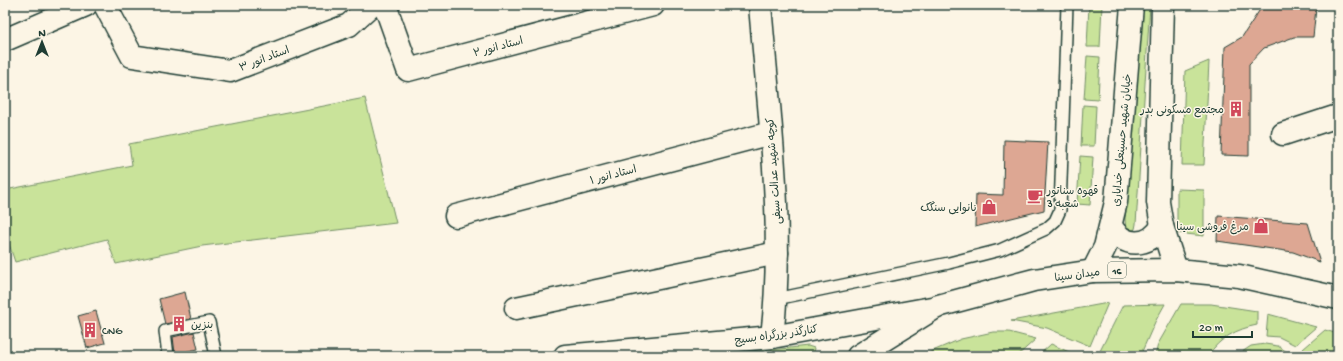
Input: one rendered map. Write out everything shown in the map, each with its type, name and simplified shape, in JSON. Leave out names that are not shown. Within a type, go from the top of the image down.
[{"type":"main road","points":[[5,40],[86,5]]},
{"type":"main road","name":"استاد انور ۳","points":[[105,5],[132,56],[230,71],[349,25],[371,5]]},
{"type":"main road","name":"استاد انور ۲","points":[[385,5],[408,70],[653,5]]},
{"type":"main road","name":"کوچه شهید عدالت سیفی","points":[[760,5],[776,185],[778,253],[776,299],[772,337]]},
{"type":"main road","name":"خیابان شهید حسینعلی خدایاری","points":[[1094,271],[1111,226],[1120,165],[1132,5]]},
{"type":"main road","points":[[1163,5],[1158,202],[1162,226],[1176,270]]},
{"type":"main road","points":[[1283,134],[1338,116]]},
{"type":"main road","name":"استاد انور ۱","points":[[456,216],[771,133]]},
{"type":"main road","points":[[1111,226],[1120,238],[1135,243],[1142,243],[1154,237],[1162,226]]},
{"type":"main road","points":[[516,308],[778,253]]},
{"type":"main road","name":"میدان سینا","points":[[888,356],[904,329],[938,306],[1034,280],[1094,271],[1176,270],[1239,276],[1338,298]]},
{"type":"main road","name":"کنارگذر بزرگراه بسیج","points":[[565,356],[772,337],[938,306]]},
{"type":"main road","name":"16","points":[[858,356],[904,329]]},
{"type":"lane","points":[[776,299],[949,263],[1000,250],[1046,229],[1055,221],[1060,210],[1067,5]]},
{"type":"lane","points":[[168,356],[165,331],[209,322],[216,356]]},
{"type":"green space","points":[[1089,5],[1102,5],[1100,47],[1087,47]]},
{"type":"green space","points":[[1139,5],[1150,5],[1136,224],[1135,229],[1131,232],[1126,229],[1125,219]]},
{"type":"green space","points":[[1087,56],[1100,57],[1098,100],[1084,99]]},
{"type":"green space","points":[[1209,61],[1204,165],[1182,165],[1185,71]]},
{"type":"green space","points":[[365,98],[396,223],[202,246],[116,264],[107,239],[15,262],[5,232],[5,190],[132,165],[129,144]]},
{"type":"green space","points":[[1083,105],[1096,106],[1094,146],[1081,146]]},
{"type":"green space","points":[[1080,156],[1093,157],[1090,205],[1077,204]]},
{"type":"green space","points":[[1177,189],[1204,190],[1204,236],[1177,233]]},
{"type":"green space","points":[[1108,303],[1090,346],[1047,328],[1011,321]]},
{"type":"green space","points":[[1165,304],[1155,322],[1140,356],[1105,356],[1100,351],[1123,305]]},
{"type":"green space","points":[[1181,304],[1211,304],[1257,311],[1257,325],[1242,329],[1229,335],[1217,344],[1208,356],[1155,356],[1158,344]]},
{"type":"green space","points":[[1268,314],[1316,327],[1295,345],[1279,337],[1266,336]]},
{"type":"green space","points":[[1325,330],[1338,334],[1338,356],[1307,356],[1303,349]]},
{"type":"green space","points":[[993,332],[1009,332],[1036,339],[1017,356],[921,356],[961,339]]},
{"type":"green space","points":[[1051,344],[1078,356],[1038,356]]},
{"type":"green space","points":[[1265,344],[1278,346],[1293,356],[1236,356],[1251,346]]},
{"type":"green space","points":[[808,346],[814,348],[813,353],[810,356],[716,356]]},
{"type":"building","name":"مجتمع مسکونی بدر","points":[[1261,8],[1316,8],[1313,37],[1294,37],[1264,48],[1249,64],[1249,156],[1221,155],[1225,47],[1242,37]]},
{"type":"building","points":[[1004,140],[1048,142],[1044,210],[975,227],[976,194],[1003,195]]},
{"type":"building","points":[[1218,216],[1308,223],[1320,262],[1293,252],[1217,241]]},
{"type":"building","points":[[185,292],[191,319],[165,324],[159,299]]},
{"type":"building","name":"CNG","points":[[96,311],[105,343],[87,348],[78,316]]},
{"type":"building","points":[[194,332],[198,349],[175,354],[173,337]]},
{"type":"place","name":"مجتمع مسکونی بدر","points":[[1236,109]]},
{"type":"place","name":"قهوه سناتور شعبه 3","points":[[1035,196]]},
{"type":"place","name":"نانوایی سنگک","points":[[989,207]]},
{"type":"place","name":"مرغ فروشی سینا","points":[[1261,226]]},
{"type":"place","name":"بنزین","points":[[179,324]]},
{"type":"place","name":"CNG","points":[[90,330]]}]
